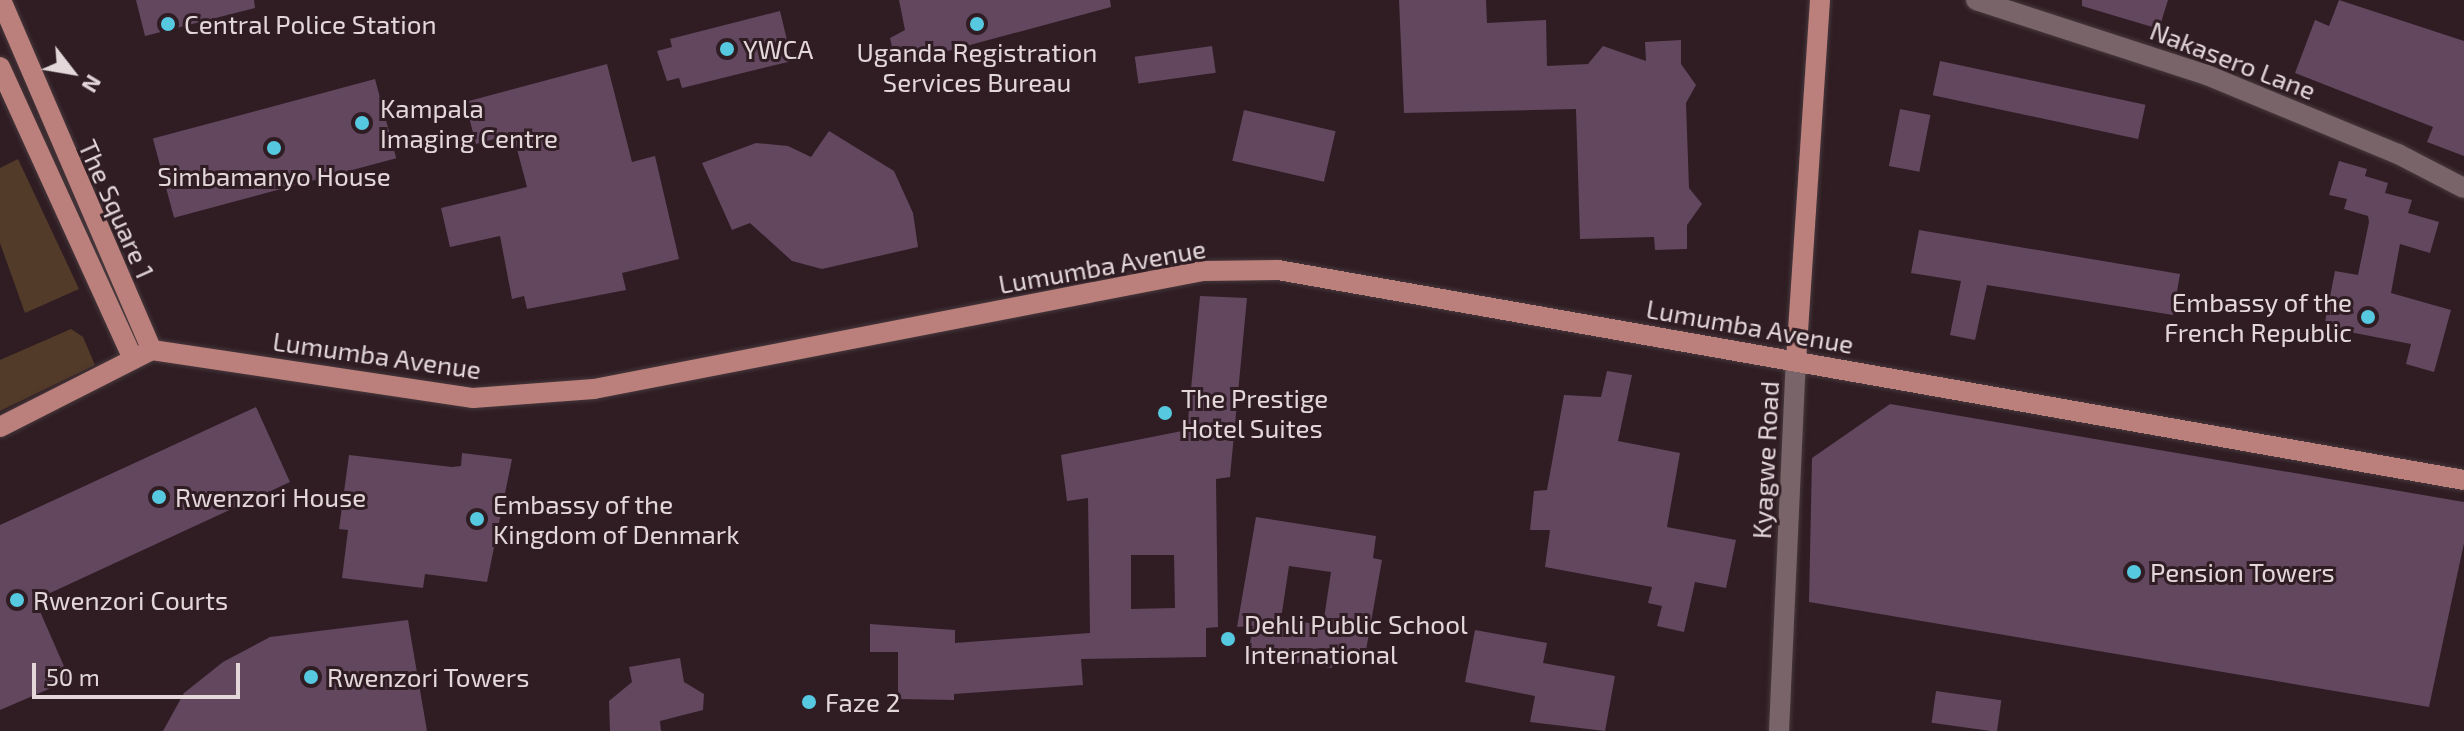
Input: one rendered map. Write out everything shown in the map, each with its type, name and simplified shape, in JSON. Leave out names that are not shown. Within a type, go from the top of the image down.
[{"type":"main road","name":"The Square 1","points":[[1,0],[142,355]]},
{"type":"main road","name":"Kyagwe Road","points":[[1796,361],[1820,0]]},
{"type":"main road","name":"The Square 1","points":[[0,67],[142,355]]},
{"type":"main road","name":"Lumumba Avenue","points":[[142,355],[473,398],[594,389],[1202,271],[1278,270],[2464,480]]},
{"type":"main road","points":[[0,427],[142,355]]},
{"type":"street","name":"Nakasero Lane","points":[[1976,0],[2207,75],[2398,154],[2464,188]]},
{"type":"street","name":"Kyagwe Road","points":[[1779,731],[1796,361]]},
{"type":"shaded area","points":[[18,159],[79,289],[25,313],[0,243],[0,168]]},
{"type":"shaded area","points":[[71,329],[83,337],[95,365],[0,411],[0,360]]},
{"type":"building","name":"Central Police Station","points":[[136,0],[254,0],[255,8],[145,36]]},
{"type":"building","name":"Uganda Registration Services Bureau","points":[[899,0],[1110,0],[1111,7],[896,65],[890,38],[905,30]]},
{"type":"building","points":[[1399,0],[1486,0],[1487,23],[1546,20],[1547,66],[1588,64],[1603,46],[1646,61],[1645,42],[1681,40],[1681,64],[1696,85],[1686,103],[1689,188],[1702,204],[1687,225],[1687,249],[1655,250],[1654,237],[1580,239],[1576,109],[1404,113]]},
{"type":"building","points":[[2082,0],[2168,0],[2159,29],[2082,6]]},
{"type":"building","points":[[2339,0],[2464,41],[2464,156],[2427,142],[2433,127],[2295,73],[2315,20],[2329,26]]},
{"type":"building","name":"YWCA","points":[[780,11],[792,61],[682,88],[679,78],[667,81],[657,51],[672,47],[670,39]]},
{"type":"building","points":[[1212,46],[1216,73],[1139,84],[1135,57]]},
{"type":"building","points":[[1940,61],[2145,105],[2138,139],[1933,95]]},
{"type":"building","points":[[607,64],[632,162],[655,156],[679,259],[622,273],[626,290],[527,309],[524,296],[512,299],[500,236],[450,247],[441,208],[527,187],[513,134],[476,144],[465,102]]},
{"type":"building","name":"Simbamanyo House","points":[[375,79],[396,158],[174,218],[153,139]]},
{"type":"building","points":[[1900,109],[1930,115],[1919,172],[1889,166]]},
{"type":"building","points":[[1244,110],[1336,131],[1324,182],[1232,161]]},
{"type":"building","points":[[829,131],[894,171],[913,213],[918,247],[822,269],[792,261],[750,223],[732,230],[702,163],[756,143],[788,146],[811,157]]},
{"type":"building","points":[[2339,161],[2367,169],[2365,176],[2388,183],[2385,193],[2412,200],[2408,213],[2439,222],[2430,253],[2400,244],[2391,293],[2451,310],[2434,372],[2406,364],[2411,344],[2324,327],[2335,271],[2358,275],[2369,222],[2368,216],[2344,209],[2347,199],[2329,195]]},
{"type":"building","points":[[1919,230],[2180,274],[2173,315],[1987,285],[1975,340],[1950,335],[1961,281],[1911,273]]},
{"type":"building","points":[[1200,296],[1247,298],[1230,477],[1216,479],[1218,627],[1206,628],[1206,657],[1081,659],[1083,685],[954,694],[954,700],[898,699],[898,652],[870,652],[870,624],[955,630],[955,643],[1090,633],[1088,498],[1067,501],[1061,455],[1187,430]],"holes":[[[1131,555],[1174,555],[1175,608],[1131,609]]]},
{"type":"building","points":[[1607,371],[1632,375],[1618,441],[1680,453],[1667,527],[1736,540],[1726,588],[1695,582],[1684,632],[1657,626],[1662,606],[1648,603],[1652,587],[1545,567],[1550,530],[1530,530],[1534,491],[1547,490],[1564,395],[1601,397]]},
{"type":"building","name":"Pension Towers","points":[[1890,404],[2464,502],[2464,543],[2429,707],[1809,602],[1812,458]]},
{"type":"building","name":"Rwenzori House","points":[[256,407],[290,482],[35,600],[70,680],[0,710],[0,525]]},
{"type":"building","name":"Embassy of the Kingdom of Denmark","points":[[462,453],[512,459],[487,582],[425,574],[423,588],[342,578],[348,530],[339,529],[349,455],[452,467],[461,466]]},
{"type":"building","points":[[1256,517],[1376,536],[1373,558],[1382,560],[1365,656],[1334,651],[1332,668],[1248,655],[1253,626],[1237,627]],"holes":[[[1289,566],[1331,572],[1323,625],[1281,619]]]},
{"type":"building","name":"Rwenzori Towers","points":[[408,620],[427,731],[163,731],[184,693],[223,662],[270,637]]},
{"type":"building","points":[[1475,630],[1547,643],[1543,663],[1615,676],[1605,731],[1530,722],[1535,696],[1465,682]]},
{"type":"building","points":[[680,658],[684,682],[704,694],[703,710],[660,721],[661,731],[610,731],[609,701],[632,682],[629,667]]},
{"type":"building","points":[[1936,691],[2001,700],[1997,731],[1932,723]]},
{"type":"place","name":"Central Police Station","points":[[168,24]]},
{"type":"place","name":"Uganda Registration Services Bureau","points":[[977,24]]},
{"type":"place","name":"YWCA","points":[[727,49]]},
{"type":"place","name":"Kampala Imaging Centre","points":[[362,123]]},
{"type":"place","name":"Simbamanyo House","points":[[274,148]]},
{"type":"place","name":"Embassy of the French Republic","points":[[2368,317]]},
{"type":"place","name":"The Prestige Hotel Suites","points":[[1165,413]]},
{"type":"place","name":"Rwenzori House","points":[[159,497]]},
{"type":"place","name":"Embassy of the Kingdom of Denmark","points":[[477,519]]},
{"type":"place","name":"Pension Towers","points":[[2134,572]]},
{"type":"place","name":"Rwenzori Courts","points":[[17,600]]},
{"type":"place","name":"Dehli Public School International","points":[[1228,639]]},
{"type":"place","name":"Rwenzori Towers","points":[[311,677]]},
{"type":"place","name":"Faze 2","points":[[809,702]]}]
